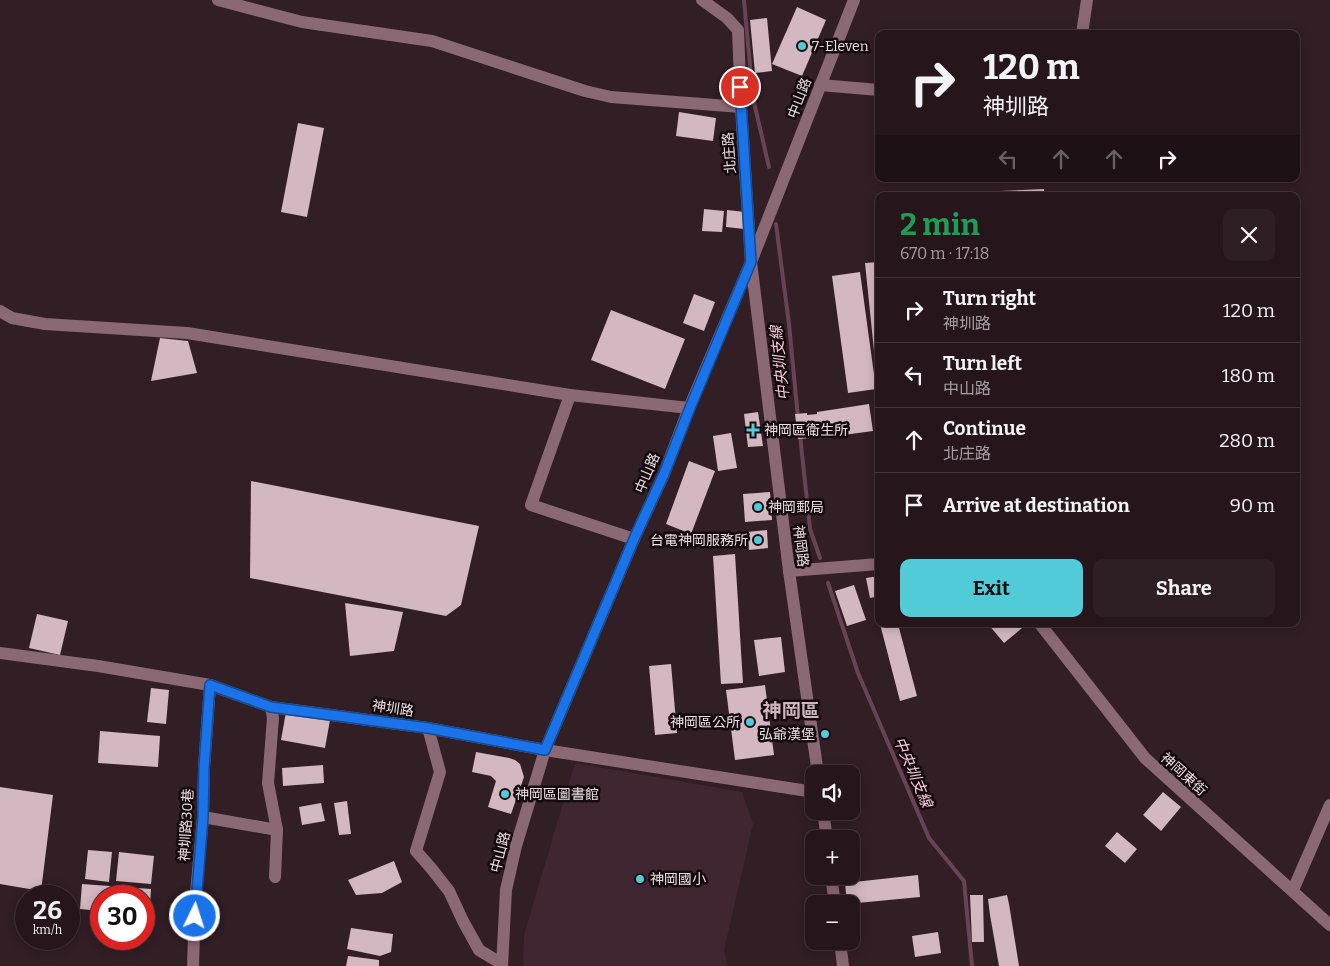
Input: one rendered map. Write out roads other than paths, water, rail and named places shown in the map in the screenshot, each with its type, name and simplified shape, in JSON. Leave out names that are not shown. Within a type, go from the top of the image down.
[{"type":"street","points":[[218,0],[302,22],[432,40],[585,91],[610,97],[741,107]]},
{"type":"street","name":"北庄路","points":[[702,0],[727,18],[738,30],[751,262]]},
{"type":"street","name":"中山路","points":[[502,965],[506,890],[516,846],[545,750],[634,539],[664,474],[751,262],[854,0]]},
{"type":"street","points":[[1083,30],[1087,0]]},
{"type":"street","points":[[820,85],[875,90]]},
{"type":"street","name":"神岡路","points":[[751,262],[789,571],[817,765]]},
{"type":"street","points":[[0,311],[12,318],[45,324],[186,333],[570,394],[690,408]]},
{"type":"street","points":[[570,394],[530,505],[634,539]]},
{"type":"street","points":[[789,571],[875,564]]},
{"type":"street","name":"神岡東街","points":[[1042,627],[1145,758],[1330,925]]},
{"type":"street","name":"神圳路","points":[[0,653],[98,666],[210,685],[271,707],[428,728],[545,750],[805,791]]},
{"type":"street","name":"神圳路30巷","points":[[193,966],[195,904],[203,817],[204,768],[210,685]]},
{"type":"street","points":[[271,707],[273,718],[268,783],[277,830],[274,877]]},
{"type":"street","points":[[428,728],[440,772],[416,851],[449,891],[479,950],[502,965]]},
{"type":"street","points":[[1293,890],[1330,806]]},
{"type":"street","points":[[203,817],[277,830]]},
{"type":"street","points":[[841,950],[843,966]]},
{"type":"waterway","name":"中央圳支線","points":[[744,0],[753,98],[769,167]]},
{"type":"waterway","name":"中央圳支線","points":[[776,224],[789,324],[798,418]]},
{"type":"waterway","name":"中央圳支線","points":[[800,435],[810,529],[820,558]]},
{"type":"waterway","name":"中央圳支線","points":[[828,583],[858,673],[929,838],[964,881],[972,966]]},
{"type":"place","name":"7-Eleven","points":[[802,46]]},
{"type":"place","name":"神岡區衛生所","points":[[753,430]]},
{"type":"place","name":"神岡郵局","points":[[758,507]]},
{"type":"place","name":"台電神岡服務所","points":[[758,540]]},
{"type":"place","name":"神岡區公所","points":[[750,722]]},
{"type":"place","name":"弘爺漢堡","points":[[825,734]]},
{"type":"place","name":"神岡區圖書館","points":[[505,794]]},
{"type":"place","name":"神岡國小","points":[[640,879]]},
{"type":"district","name":"神岡區","points":[[791,710]]}]
